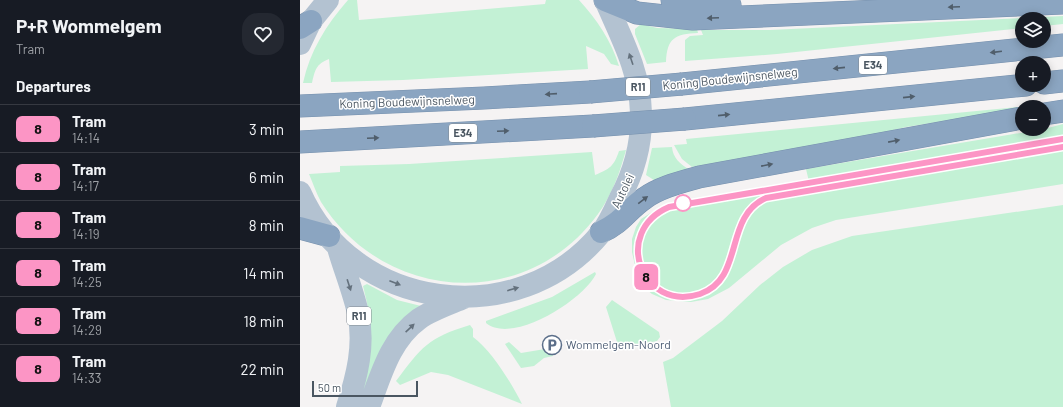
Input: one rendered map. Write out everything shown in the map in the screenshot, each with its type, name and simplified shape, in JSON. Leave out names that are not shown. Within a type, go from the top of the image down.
[{"type":"highway","points":[[605,0],[637,13],[653,16],[693,19],[1063,3]]},
{"type":"highway","points":[[672,0],[684,3],[725,3],[752,16]]},
{"type":"highway","name":"Koning Boudewijnsnelweg","points":[[300,106],[590,92],[682,84],[1063,44]]},
{"type":"highway","points":[[1051,82],[1063,81]]},
{"type":"highway","name":"E34","points":[[300,142],[593,126],[685,119],[1015,86]]},
{"type":"highway","points":[[1051,113],[1063,111]]},
{"type":"highway","points":[[601,232],[614,226],[645,197],[692,179],[1015,119]]},
{"type":"highway","points":[[300,228],[333,242]]},
{"type":"main road","points":[[300,44],[306,24],[328,0]]},
{"type":"main road","name":"Autolei","points":[[300,192],[313,216],[333,242],[362,266],[392,282],[424,293],[466,298],[496,294],[539,280],[572,260],[601,232],[620,198],[633,170],[640,134],[641,113],[634,68],[628,50],[605,0]]},
{"type":"main road","name":"Autolei","points":[[333,242],[358,312],[361,333],[359,366],[347,407]]},
{"type":"main road","name":"Autolei","points":[[369,407],[386,359],[404,334],[420,319],[466,298]]},
{"type":"green space","points":[[348,0],[357,0],[359,20],[545,4],[546,0],[579,0],[592,15],[608,39],[619,66],[611,64],[604,54],[586,46],[588,69],[403,80],[331,82],[329,59],[319,65],[314,74],[312,83],[303,83],[310,60],[320,39]]},
{"type":"green space","points":[[1063,16],[1063,24],[1051,25],[1051,17]]},
{"type":"green space","points":[[1015,18],[1015,29],[777,54],[685,61],[685,40],[690,36],[703,35],[701,30],[770,30]]},
{"type":"green space","points":[[641,24],[657,28],[697,29],[698,33],[678,36],[674,39],[668,47],[666,62],[647,64],[635,34],[635,29]]},
{"type":"green space","points":[[1015,107],[1015,110],[906,127],[858,139],[692,167],[682,159],[674,145],[687,144],[686,139]]},
{"type":"green space","points":[[1063,124],[1063,184],[836,220],[812,228],[781,245],[729,288],[708,299],[691,302],[666,300],[652,294],[639,283],[632,252],[632,239],[636,227],[641,219],[657,209],[686,207],[810,186],[806,169],[1015,134],[1015,136],[1051,136],[1051,127]]},
{"type":"green space","points":[[672,147],[678,160],[690,170],[657,182],[646,175],[652,148]]},
{"type":"green space","points":[[626,150],[615,183],[603,207],[568,246],[534,268],[496,280],[457,283],[418,276],[381,260],[348,236],[321,202],[309,174],[340,172],[340,166],[409,164],[592,152],[595,175],[604,171],[613,164],[619,151]]},
{"type":"green space","points":[[1063,205],[1063,407],[671,407],[663,362],[673,358],[722,321],[760,285],[783,267],[812,250],[852,236]]},
{"type":"green space","points":[[595,272],[596,274],[589,284],[577,296],[563,307],[529,324],[513,328],[498,328],[486,323],[486,321],[552,297]]},
{"type":"green space","points":[[367,284],[397,300],[425,307],[363,407],[362,386],[369,316],[363,286]]},
{"type":"green space","points":[[612,300],[659,332],[660,337],[657,341],[627,347],[617,342],[606,307]]},
{"type":"green space","points":[[470,325],[473,329],[473,337],[494,359],[513,387],[522,404],[448,375],[431,372],[400,385],[396,381],[412,360],[427,345],[444,334]]},
{"type":"green space","points":[[509,342],[521,353],[551,348],[553,356],[544,358],[534,366],[521,368],[505,344]]},
{"type":"tram line","points":[[1063,139],[669,207],[651,219],[641,234],[638,251],[641,267],[649,281],[663,292],[680,297],[700,294],[714,286],[723,275],[744,219],[753,207],[766,198],[1063,147]]},
{"type":"tram line","name":"8","points":[[1063,139],[928,163],[683,203],[669,207],[652,217],[642,230],[638,248],[639,263],[648,280],[658,289],[672,295],[688,297],[694,296],[706,292],[724,275],[742,219],[760,200],[773,196],[1063,147]]},
{"type":"place","name":"Wommelgem-Noord","points":[[552,345]]}]
